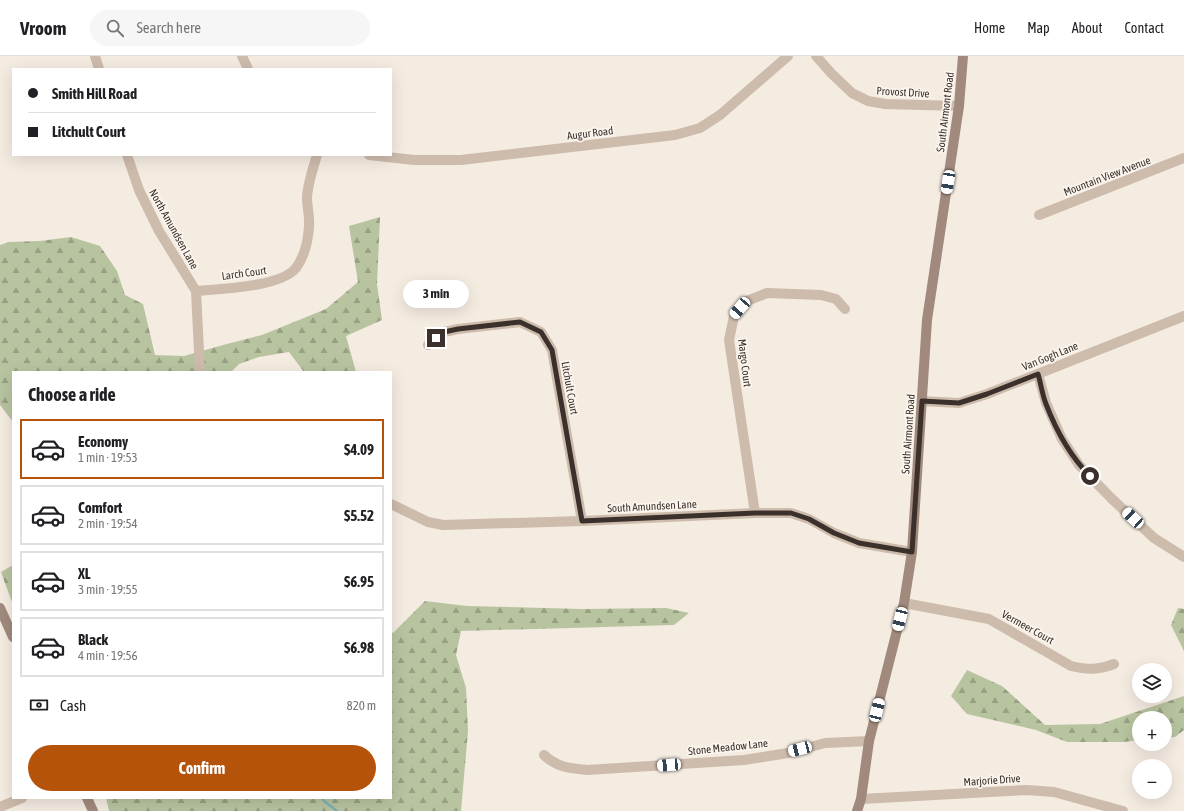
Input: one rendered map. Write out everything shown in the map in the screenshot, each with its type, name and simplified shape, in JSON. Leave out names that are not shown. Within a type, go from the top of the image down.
[{"type":"street","points":[[95,56],[99,68]]},
{"type":"street","points":[[242,56],[248,68]]},
{"type":"street","name":"Augur Road","points":[[378,156],[414,160],[461,160],[675,135],[700,128],[720,115],[788,56]]},
{"type":"street","name":"Provost Drive","points":[[816,56],[852,93],[868,101],[886,104],[959,106]]},
{"type":"street","name":"South Airmont Road","points":[[857,811],[861,799],[869,741],[904,603],[912,552],[927,320],[959,106],[963,56]]},
{"type":"street","name":"North Amundsen Lane","points":[[127,156],[139,190],[159,231],[196,291]]},
{"type":"street","name":"Larch Court","points":[[196,291],[262,284],[283,278],[295,268],[305,248],[310,226],[307,196],[310,178],[317,156]]},
{"type":"street","name":"Mountain View Avenue","points":[[1039,215],[1184,158]]},
{"type":"street","points":[[196,291],[200,371]]},
{"type":"street","name":"Margo Court","points":[[755,513],[729,340],[734,316],[747,301],[767,293],[821,295],[836,300],[845,309]]},
{"type":"street","name":"Van Gogh Lane","points":[[922,401],[959,403],[987,394],[1184,316]]},
{"type":"street","name":"Litchult Court","points":[[428,345],[444,332],[458,329],[520,322],[541,332],[552,350],[582,521]]},
{"type":"street","points":[[1038,374],[1046,403],[1062,439],[1079,465],[1112,499],[1154,538],[1184,557]]},
{"type":"street","name":"South Amundsen Lane","points":[[392,504],[428,522],[443,525],[582,521],[755,513],[791,513],[809,519],[834,533],[859,543],[912,552]]},
{"type":"street","name":"Vermeer Court","points":[[904,603],[989,619],[1071,666],[1086,670],[1103,668],[1114,664]]},
{"type":"street","points":[[0,608],[12,635]]},
{"type":"street","name":"Stone Meadow Lane","points":[[544,755],[553,763],[568,768],[587,770],[744,760],[788,753],[825,743],[869,741]]},
{"type":"street","name":"Marjorie Drive","points":[[861,799],[1027,790],[1054,792],[1123,811]]},
{"type":"street","points":[[0,807],[20,799]]},
{"type":"street","points":[[87,799],[93,811]]},
{"type":"green space","points":[[380,217],[377,284],[382,320],[346,336],[356,371],[303,371],[289,352],[259,357],[239,364],[232,371],[12,371],[12,421],[0,405],[0,245],[9,242],[40,241],[71,237],[100,246],[117,271],[125,295],[143,304],[155,355],[184,356],[262,335],[326,309],[358,282],[349,226]]},
{"type":"green space","points":[[12,566],[12,602],[1,572]]},
{"type":"green space","points":[[425,601],[467,606],[582,609],[666,608],[689,613],[674,625],[461,631],[456,655],[466,688],[468,731],[461,811],[109,811],[106,799],[392,799],[393,633]]},
{"type":"green space","points":[[1178,608],[1184,609],[1184,651],[1171,625]]},
{"type":"green space","points":[[967,670],[1002,686],[1045,725],[1100,724],[1132,713],[1132,741],[1067,742],[1036,730],[967,714],[951,696]]},
{"type":"green space","points":[[1184,696],[1184,730],[1175,737],[1172,737],[1172,711],[1139,711],[1163,703],[1172,703],[1172,700]]},
{"type":"waterway","points":[[323,799],[337,811]]},
{"type":"route","points":[[436,338],[444,332],[458,329],[520,322],[541,332],[552,350],[582,521],[755,513],[791,513],[809,519],[834,533],[859,543],[912,552],[922,401],[959,403],[987,394],[1038,374],[1046,403],[1062,439],[1079,465],[1090,476]]}]
